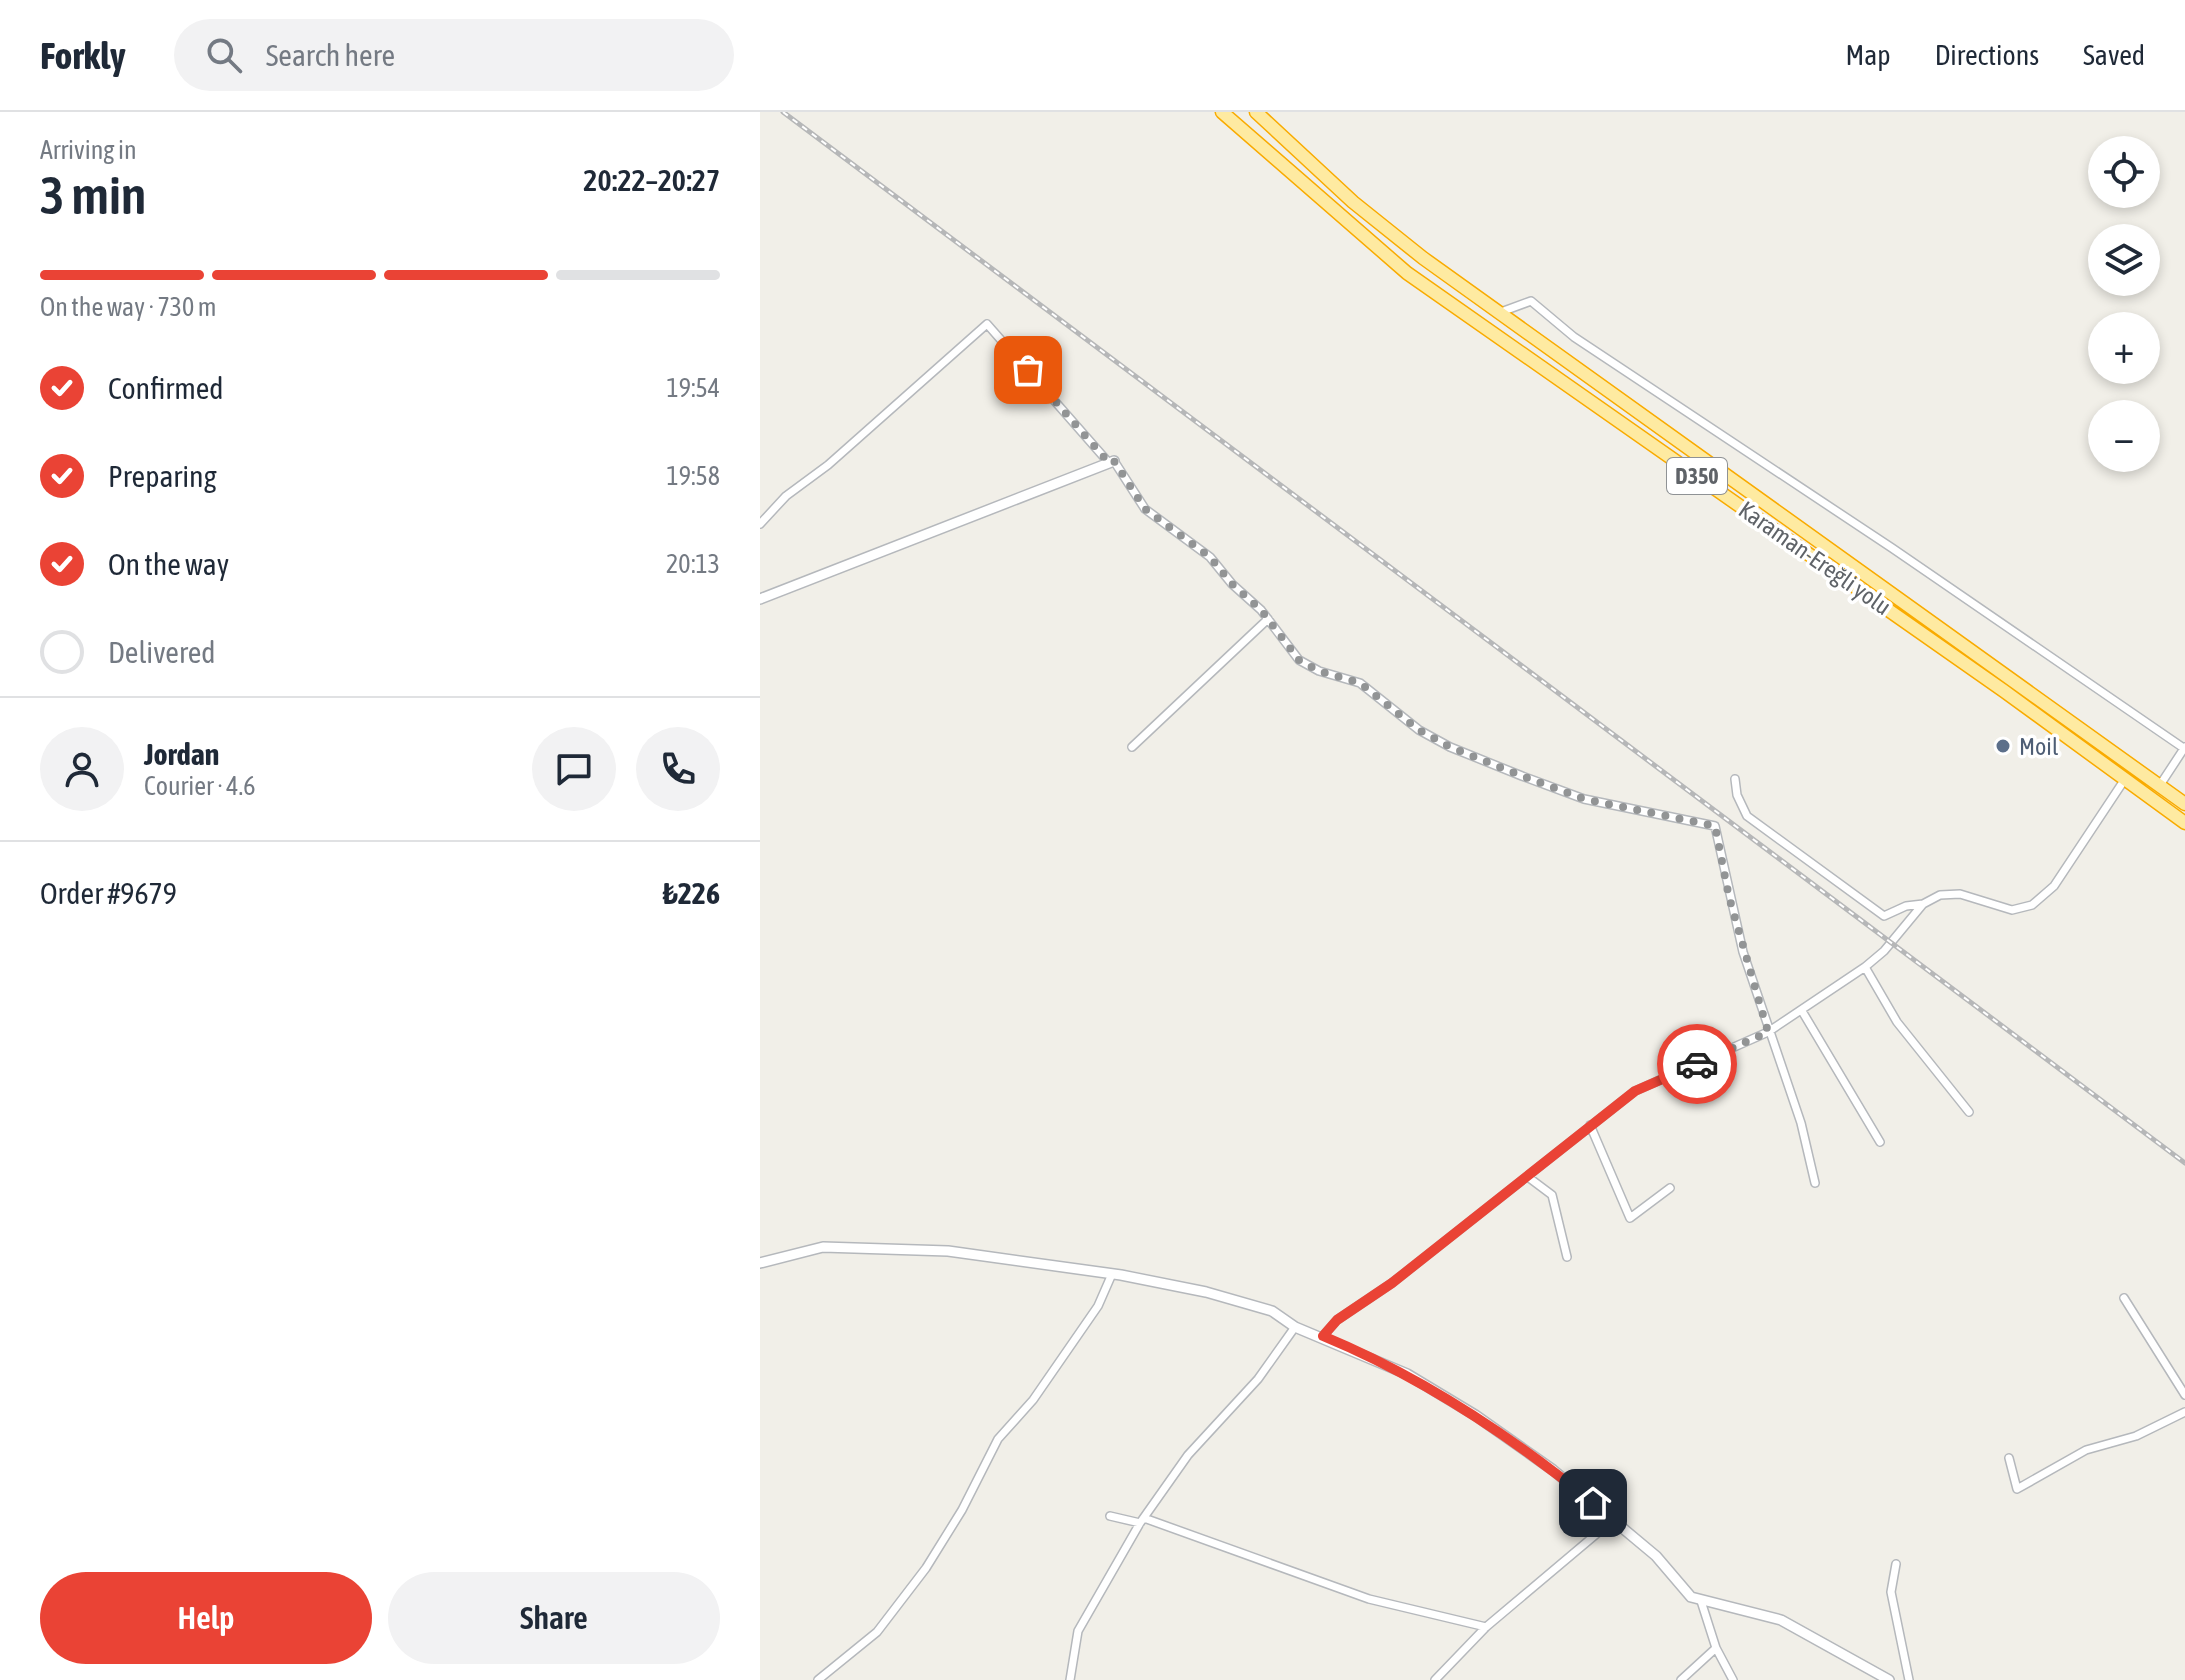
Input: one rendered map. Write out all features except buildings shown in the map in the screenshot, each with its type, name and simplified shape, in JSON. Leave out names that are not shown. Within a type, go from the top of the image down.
[{"type":"highway","name":"Karaman-Ereğli yolu","points":[[1221,112],[1407,273],[2126,778],[2185,823]]},
{"type":"highway","name":"Karaman-Ereğli yolu","points":[[1256,112],[1353,202],[1423,258],[2185,804]]},
{"type":"street","points":[[1501,312],[1531,301],[1574,337],[1879,539],[2185,748],[2160,785]]},
{"type":"street","points":[[760,524],[786,496],[828,465],[987,324],[1112,462],[1145,509],[1210,557],[1268,619],[1299,660],[1319,671],[1360,683],[1419,730],[1450,747],[1584,799],[1715,826],[1733,911],[1768,1032],[1801,1123],[1815,1183]]},
{"type":"street","points":[[760,599],[1112,462]]},
{"type":"street","points":[[1132,747],[1268,619]]},
{"type":"street","points":[[1735,779],[1737,795],[1747,816],[1884,916],[1906,906],[1923,904],[1940,895],[1960,894],[2012,910],[2032,905],[2054,886],[2126,778]]},
{"type":"street","points":[[1323,1336],[1337,1320],[1392,1283],[1635,1091],[1768,1032],[1865,967],[1884,951],[1923,904]]},
{"type":"street","points":[[1865,967],[1897,1022],[1969,1112]]},
{"type":"street","points":[[1802,1011],[1880,1142]]},
{"type":"street","points":[[1590,1125],[1630,1218],[1670,1188]]},
{"type":"street","points":[[1528,1177],[1552,1195],[1567,1257]]},
{"type":"street","points":[[760,1263],[823,1247],[948,1251],[1112,1274],[1272,1311],[1295,1327],[1323,1336],[1407,1374],[1475,1415],[1553,1470],[1656,1556],[1691,1597],[1781,1620],[1889,1680]]},
{"type":"street","points":[[818,1680],[877,1632],[926,1568],[962,1510],[998,1439],[1033,1400],[1098,1306],[1112,1274]]},
{"type":"street","points":[[2124,1298],[2185,1395]]},
{"type":"street","points":[[1070,1680],[1078,1631],[1142,1521],[1188,1455],[1258,1379],[1295,1327]]},
{"type":"street","points":[[2009,1458],[2017,1489],[2086,1450],[2136,1436],[2185,1412]]},
{"type":"street","points":[[1110,1516],[1142,1521],[1369,1599],[1486,1627]]},
{"type":"street","points":[[1435,1680],[1486,1627],[1613,1520]]},
{"type":"street","points":[[1896,1564],[1891,1592],[1909,1680]]},
{"type":"street","points":[[1701,1601],[1716,1648],[1733,1680]]},
{"type":"street","points":[[1681,1680],[1716,1648]]},
{"type":"railway","points":[[783,112],[2185,1163]]},
{"type":"way so far","points":[[1028,370],[1109,463],[1114,461],[1123,480],[1145,509],[1210,557],[1232,584],[1261,610],[1299,660],[1319,671],[1360,683],[1419,730],[1450,747],[1522,776],[1584,799],[1715,826],[1743,952],[1768,1032],[1697,1064]]},
{"type":"place","name":"Moil","points":[[2003,746]]},
{"type":"route","points":[[1593,1503],[1553,1470],[1475,1415],[1407,1374],[1323,1336],[1337,1320],[1392,1283],[1635,1091],[1697,1064]]}]
